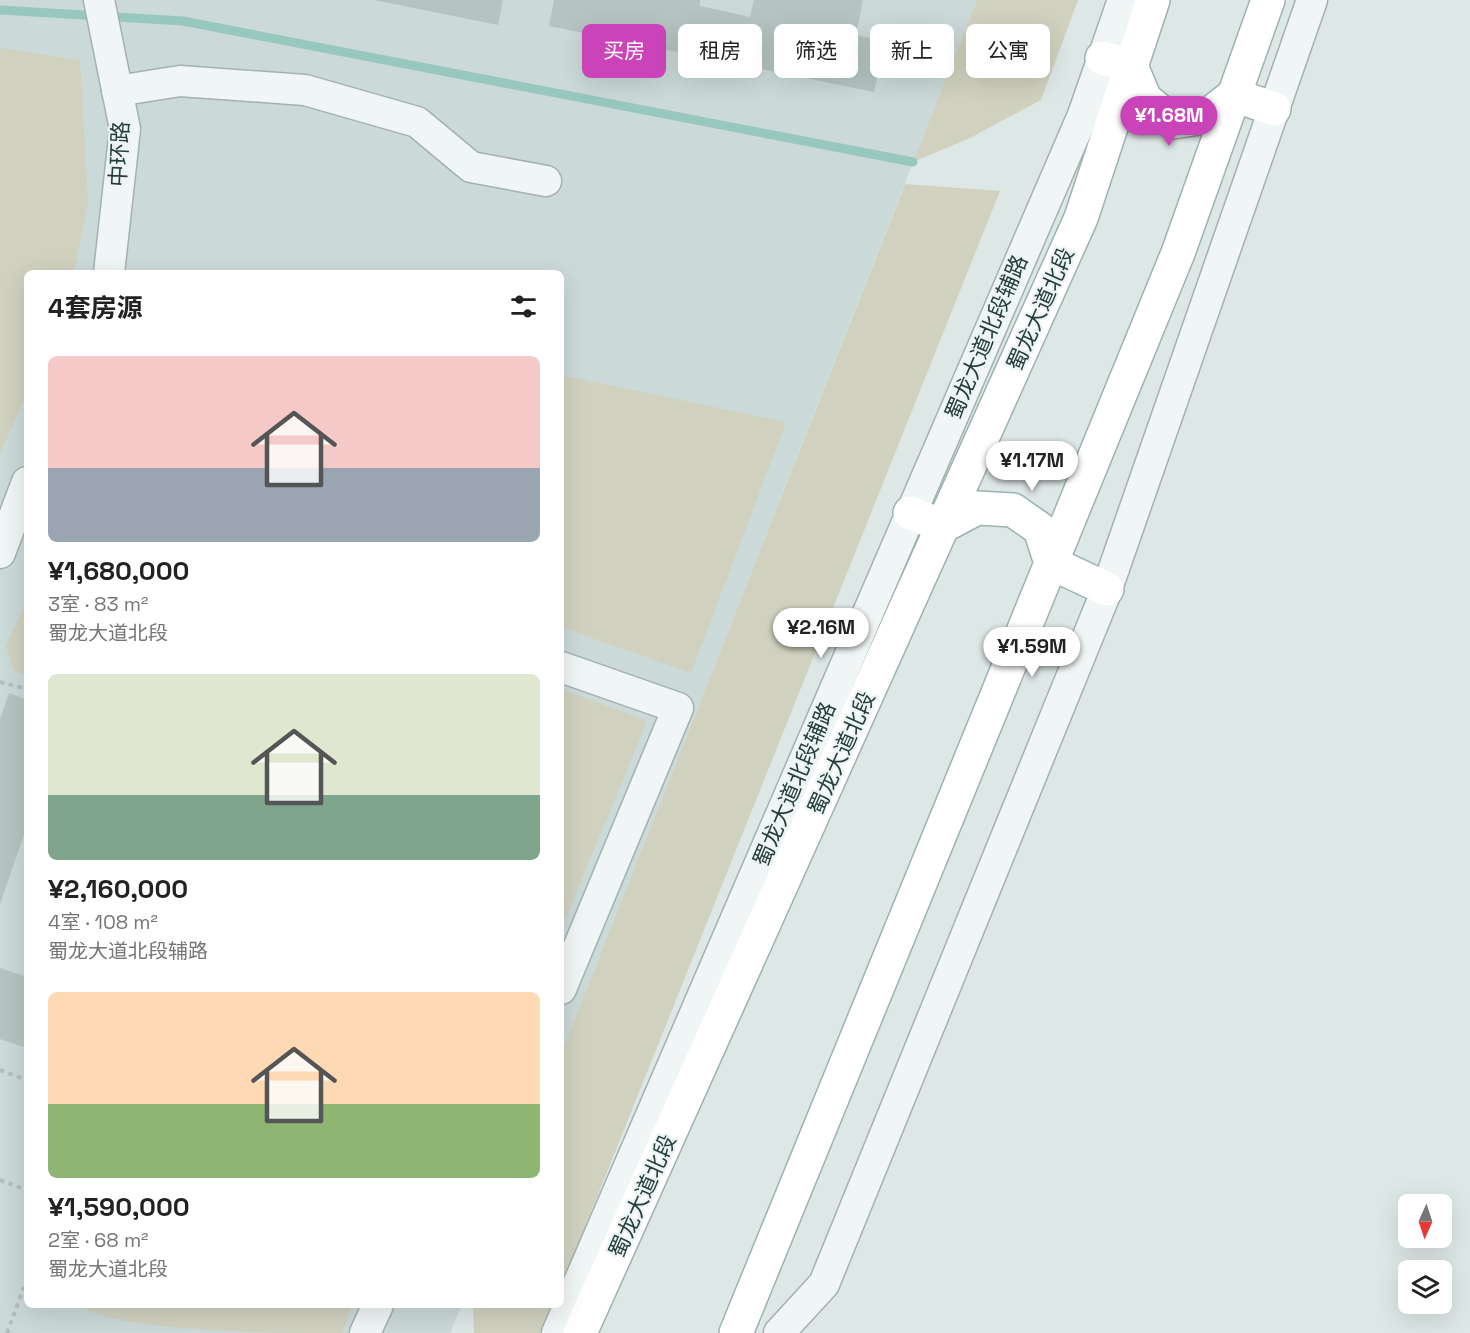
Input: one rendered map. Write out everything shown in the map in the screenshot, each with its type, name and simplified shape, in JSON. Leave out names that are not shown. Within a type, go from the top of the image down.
[{"type":"main road","name":"蜀龙大道北段","points":[[580,1333],[1081,218],[1117,62],[1153,0]]},
{"type":"main road","points":[[736,1333],[1178,253],[1268,0]]},
{"type":"main road","points":[[1117,62],[1145,99],[1173,122],[1206,117],[1234,95]]},
{"type":"main road","points":[[1234,95],[1274,109]]},
{"type":"main road","points":[[910,513],[942,526],[977,508],[1013,510],[1040,529],[1051,563],[1107,589]]},
{"type":"street","name":"中环路","points":[[99,0],[125,129],[109,270]]},
{"type":"street","name":"蜀龙大道北段辅路","points":[[557,1333],[1083,115],[1117,62],[1123,0]]},
{"type":"street","points":[[779,1333],[824,1284],[1107,589],[1312,0]]},
{"type":"street","points":[[117,91],[180,81],[305,90],[417,122],[471,167],[546,181]]},
{"type":"street","points":[[3,533],[24,488]]},
{"type":"street","points":[[564,668],[678,708],[564,982]]},
{"type":"street","points":[[365,1333],[377,1308]]},
{"type":"path","points":[[0,682],[24,689]]},
{"type":"path","points":[[0,1070],[24,1079]]},
{"type":"path","points":[[0,1180],[24,1189]]},
{"type":"path","points":[[7,1333],[24,1287]]},
{"type":"shaded area","points":[[0,0],[977,0],[954,58],[954,24],[870,24],[870,78],[946,78],[564,1046],[564,270],[24,270],[24,1308],[461,1308],[450,1333],[0,1333]]},
{"type":"green space","points":[[977,0],[1078,0],[1050,76],[1050,24],[968,24]]},
{"type":"green space","points":[[966,28],[966,78],[1049,78],[1041,100],[970,138],[913,162],[946,78],[954,78],[954,58]]},
{"type":"green space","points":[[0,48],[80,60],[88,202],[75,270],[24,270],[24,399],[0,454]]},
{"type":"green space","points":[[905,184],[1000,191],[564,1280],[564,1046]]},
{"type":"green space","points":[[564,376],[786,422],[691,673],[564,628]]},
{"type":"green space","points":[[24,607],[24,674],[14,671],[6,646]]},
{"type":"green space","points":[[564,690],[647,721],[564,922]]},
{"type":"green space","points":[[86,1308],[351,1308],[342,1333],[203,1330],[128,1321],[99,1314]]},
{"type":"green space","points":[[473,1308],[553,1308],[542,1333],[474,1333]]},
{"type":"building","points":[[374,0],[503,0],[498,25]]},
{"type":"building","points":[[554,0],[700,0],[700,6],[750,17],[754,0],[863,0],[858,25],[774,24],[774,72],[762,69],[762,24],[678,24],[678,52],[666,50],[666,24],[582,24],[582,33],[549,26]]},
{"type":"building","points":[[858,35],[870,38],[870,78],[877,78],[874,92],[805,78],[858,78]]},
{"type":"building","points":[[9,693],[24,699],[24,835],[0,904],[0,719]]},
{"type":"building","points":[[0,968],[24,976],[24,1047],[0,1039]]},
{"type":"waterway","points":[[0,10],[183,21],[913,162]]}]
